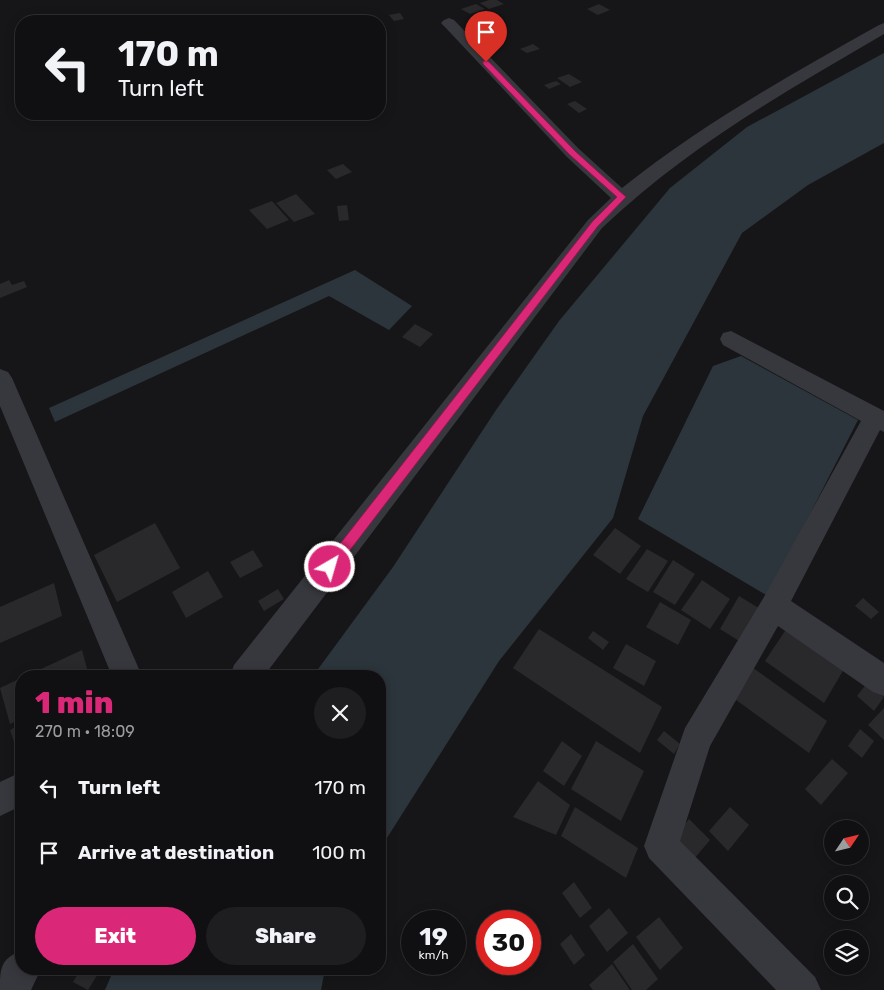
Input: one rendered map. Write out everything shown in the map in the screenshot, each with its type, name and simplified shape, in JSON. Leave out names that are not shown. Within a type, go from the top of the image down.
[{"type":"street","points":[[449,23],[573,154],[621,197]]},
{"type":"street","points":[[250,670],[595,224],[621,197],[718,124],[884,28]]},
{"type":"street","points":[[731,339],[880,420],[696,739],[661,846],[802,990]]},
{"type":"street","points":[[0,378],[124,670]]},
{"type":"street","points":[[774,606],[884,681]]},
{"type":"street","points":[[0,799],[15,792]]},
{"type":"street","points":[[9,990],[18,975]]},
{"type":"shaded area","points":[[884,53],[884,143],[808,185],[742,233],[643,416],[613,518],[499,661],[386,840],[386,670],[317,670],[393,567],[496,410],[559,321],[670,188],[747,127]]},
{"type":"shaded area","points":[[355,270],[412,306],[389,330],[329,296],[55,422],[49,408]]},
{"type":"shaded area","points":[[741,356],[858,420],[768,596],[638,519],[713,366]]},
{"type":"shaded area","points":[[111,975],[324,975],[321,990],[105,990]]},
{"type":"building","points":[[497,0],[504,4],[489,9],[480,3]]},
{"type":"building","points":[[476,4],[485,9],[470,14],[461,9]]},
{"type":"building","points":[[599,4],[610,10],[598,15],[587,9]]},
{"type":"building","points":[[400,13],[404,19],[394,21],[389,15]]},
{"type":"building","points":[[533,44],[540,49],[527,53],[520,49]]},
{"type":"building","points":[[569,74],[582,82],[570,87],[557,78]]},
{"type":"building","points":[[556,81],[561,84],[549,89],[544,85]]},
{"type":"building","points":[[575,101],[587,109],[579,113],[567,104]]},
{"type":"building","points":[[343,164],[352,172],[336,179],[327,170]]},
{"type":"building","points":[[296,194],[315,214],[294,222],[276,203]]},
{"type":"building","points":[[272,201],[289,220],[267,229],[249,210]]},
{"type":"building","points":[[347,205],[349,220],[339,221],[337,206]]},
{"type":"building","points":[[9,280],[12,285],[24,281],[27,287],[0,298],[0,284]]},
{"type":"building","points":[[415,324],[433,334],[420,347],[402,337]]},
{"type":"building","points":[[155,523],[180,568],[117,602],[94,555]]},
{"type":"building","points":[[615,528],[641,546],[620,574],[593,555]]},
{"type":"building","points":[[647,549],[668,561],[648,592],[626,579]]},
{"type":"building","points":[[253,550],[263,566],[240,578],[230,562]]},
{"type":"building","points":[[673,560],[695,574],[675,605],[653,592]]},
{"type":"building","points":[[208,571],[223,597],[186,618],[172,592]]},
{"type":"building","points":[[702,580],[730,599],[710,629],[681,610]]},
{"type":"building","points":[[54,583],[62,616],[0,643],[0,607]]},
{"type":"building","points":[[278,589],[284,599],[264,611],[258,601]]},
{"type":"building","points":[[739,596],[762,610],[744,644],[720,629]]},
{"type":"building","points":[[863,598],[879,612],[871,619],[855,606]]},
{"type":"building","points":[[660,602],[691,620],[678,645],[646,627]]},
{"type":"building","points":[[789,625],[847,664],[824,703],[765,661]]},
{"type":"building","points":[[539,629],[662,707],[640,753],[513,668]]},
{"type":"building","points":[[593,631],[609,642],[603,650],[588,638]]},
{"type":"building","points":[[626,644],[656,661],[644,686],[613,668]]},
{"type":"building","points":[[82,650],[87,670],[39,670]]},
{"type":"building","points":[[752,667],[827,721],[809,753],[732,697]]},
{"type":"building","points":[[15,681],[15,722],[10,724],[0,688]]},
{"type":"building","points":[[867,683],[884,697],[874,711],[857,696]]},
{"type":"building","points":[[884,708],[884,740],[868,725]]},
{"type":"building","points":[[15,727],[15,745],[10,730]]},
{"type":"building","points":[[860,729],[874,741],[862,758],[848,746]]},
{"type":"building","points":[[664,731],[680,744],[674,754],[657,740]]},
{"type":"building","points":[[562,741],[582,756],[564,786],[543,771]]},
{"type":"building","points":[[596,741],[644,771],[621,821],[571,789]]},
{"type":"building","points":[[832,759],[848,773],[821,805],[805,789]]},
{"type":"building","points":[[538,781],[570,805],[556,835],[513,817]]},
{"type":"building","points":[[575,807],[638,848],[626,878],[561,836]]},
{"type":"building","points":[[730,807],[749,825],[728,851],[709,831]]},
{"type":"building","points":[[689,819],[710,840],[694,859],[673,839]]},
{"type":"building","points":[[574,882],[592,908],[580,918],[562,893]]},
{"type":"building","points":[[609,908],[628,933],[607,952],[589,926]]},
{"type":"building","points":[[659,917],[683,948],[660,970],[636,937]]},
{"type":"building","points":[[571,934],[585,955],[574,965],[560,944]]},
{"type":"building","points":[[633,944],[658,979],[646,990],[632,990],[613,962]]},
{"type":"building","points":[[612,964],[630,990],[593,990],[589,985]]},
{"type":"building","points":[[77,975],[97,975],[88,990],[73,982]]},
{"type":"route","points":[[330,567],[595,224],[621,197],[573,154],[486,62]]}]
